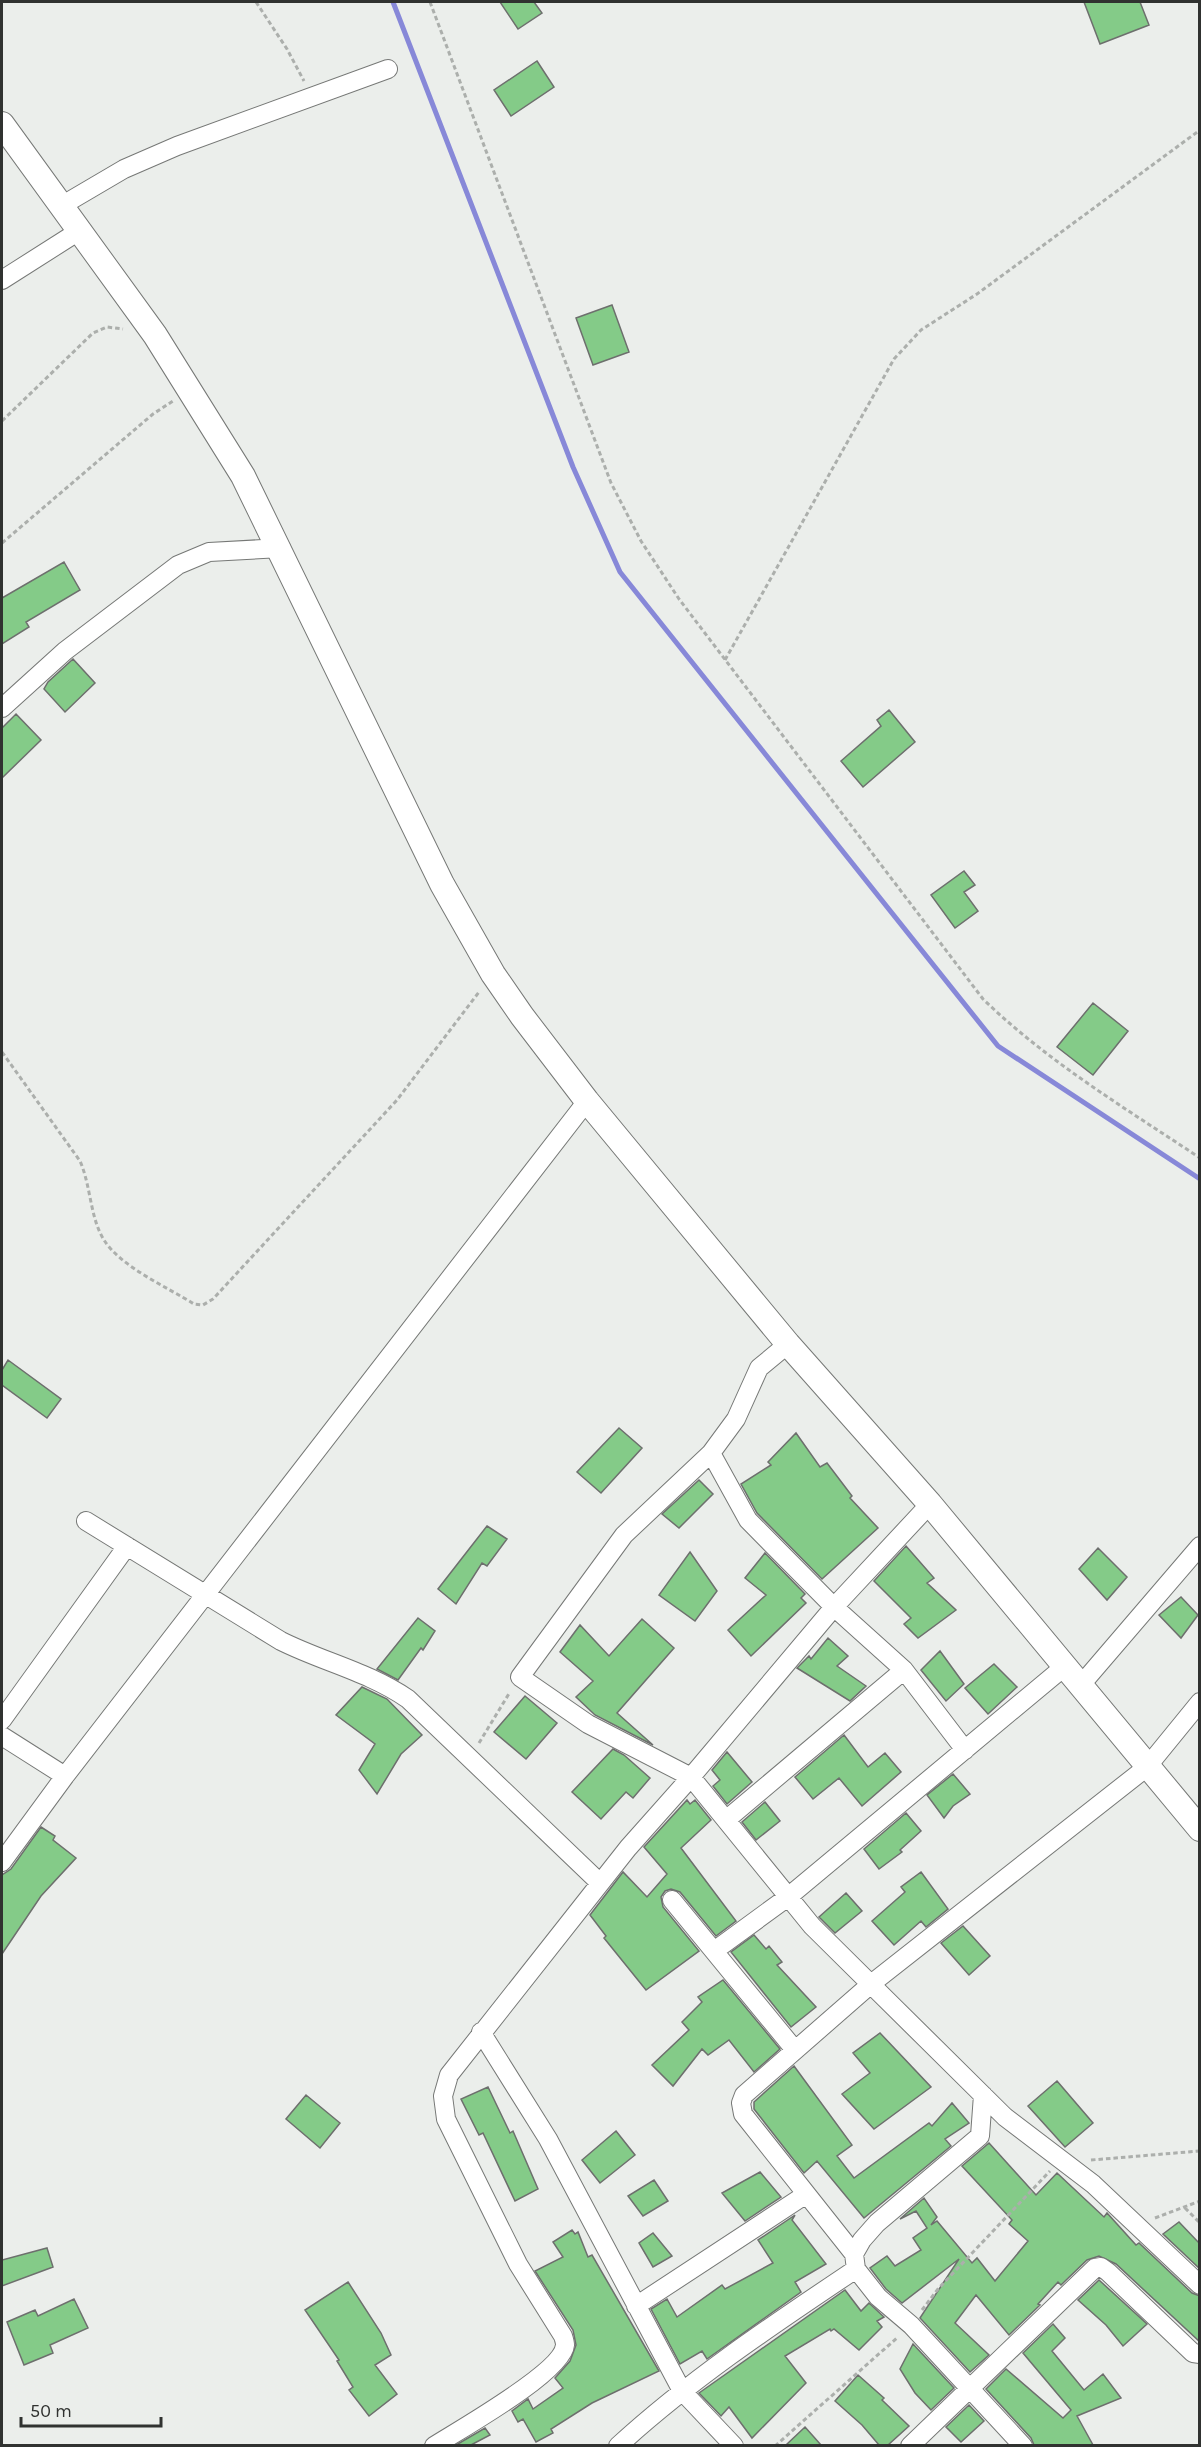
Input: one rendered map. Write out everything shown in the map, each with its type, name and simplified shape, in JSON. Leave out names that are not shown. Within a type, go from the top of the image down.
[{"type":"street","points":[[61,206],[124,169],[156,155],[388,69]]},
{"type":"street","points":[[2,124],[154,335],[243,476],[281,548],[442,884],[493,974],[587,1101],[788,1344],[930,1504],[1146,1767],[1200,1829]]},
{"type":"street","points":[[2,280],[79,231]]},
{"type":"street","points":[[2,708],[65,651],[178,565],[209,552],[281,548]]},
{"type":"street","points":[[2,1862],[65,1776],[587,1101]]},
{"type":"street","points":[[788,1344],[759,1368],[736,1419],[711,1453],[624,1535],[520,1677],[588,1724],[691,1777],[812,1926],[1005,2117],[1063,2160],[1200,2285]]},
{"type":"street","points":[[711,1453],[748,1520],[834,1608],[904,1670],[965,1750]]},
{"type":"street","points":[[434,2445],[544,2374],[561,2355],[565,2345],[563,2336],[518,2264],[446,2119],[443,2096],[449,2075],[600,1883],[834,1608],[930,1504]]},
{"type":"street","points":[[86,1521],[205,1595],[310,1655],[387,1684],[408,1699],[600,1883]]},
{"type":"street","points":[[2,1720],[127,1546]]},
{"type":"street","points":[[1080,1686],[1200,1546]]},
{"type":"street","points":[[714,1952],[788,1897],[1064,1667]]},
{"type":"street","points":[[726,1820],[904,1670]]},
{"type":"street","points":[[1023,2445],[971,2386],[911,2325],[878,2297],[855,2262],[743,2114],[741,2103],[744,2095],[871,1984],[1146,1767],[1200,1702]]},
{"type":"street","points":[[2,1736],[65,1776]]},
{"type":"street","points":[[672,1900],[795,2050]]},
{"type":"street","points":[[481,2032],[548,2139],[682,2391],[734,2445]]},
{"type":"street","points":[[618,2445],[682,2391],[855,2262],[862,2240],[877,2223],[980,2136],[983,2095]]},
{"type":"street","points":[[636,2306],[805,2195]]},
{"type":"street","points":[[910,2445],[1095,2268],[1101,2267],[1108,2272],[1193,2353],[1200,2354]]},
{"type":"path","points":[[256,2],[287,49],[311,96]]},
{"type":"path","points":[[430,2],[612,483],[641,541],[679,599],[983,999],[1018,1033],[1070,1072],[1200,1158]]},
{"type":"path","points":[[725,660],[894,359],[921,330],[977,294],[1200,130]]},
{"type":"path","points":[[2,421],[93,333],[114,327],[154,335]]},
{"type":"path","points":[[2,543],[153,414],[189,390]]},
{"type":"path","points":[[2,1052],[80,1161],[87,1178],[103,1239],[119,1258],[194,1304],[203,1305],[213,1299],[397,1100],[493,974]]},
{"type":"path","points":[[470,1757],[520,1677]]},
{"type":"path","points":[[775,2445],[911,2325],[938,2289],[1063,2160],[1200,2151]]},
{"type":"path","points":[[1136,2225],[1200,2201]]},
{"type":"path","points":[[1185,2208],[1200,2223]]},
{"type":"building","points":[[500,2],[534,2],[542,13],[518,29]]},
{"type":"building","points":[[1084,2],[1140,2],[1149,25],[1100,44]]},
{"type":"building","points":[[537,61],[554,87],[511,116],[494,90]]},
{"type":"building","points":[[612,305],[629,352],[593,365],[576,318]]},
{"type":"building","points":[[64,562],[80,590],[26,622],[29,627],[2,644],[2,598]]},
{"type":"building","points":[[73,659],[95,683],[65,712],[44,689],[48,682]]},
{"type":"building","points":[[889,710],[915,742],[863,787],[841,761],[881,726],[877,720]]},
{"type":"building","points":[[16,714],[41,740],[2,778],[2,728]]},
{"type":"building","points":[[964,871],[975,885],[964,892],[978,911],[955,928],[931,895]]},
{"type":"building","points":[[1093,1003],[1128,1031],[1093,1075],[1057,1047]]},
{"type":"building","points":[[8,1360],[61,1399],[47,1418],[2,1385],[2,1370]]},
{"type":"building","points":[[619,1428],[642,1448],[601,1493],[577,1472]]},
{"type":"building","points":[[796,1433],[820,1467],[827,1463],[852,1496],[850,1498],[878,1528],[822,1579],[757,1513],[741,1484],[771,1465],[768,1462]]},
{"type":"building","points":[[699,1480],[713,1494],[679,1528],[662,1514]]},
{"type":"building","points":[[487,1526],[507,1539],[487,1566],[482,1563],[456,1604],[438,1589]]},
{"type":"building","points":[[906,1546],[934,1578],[927,1583],[956,1610],[918,1638],[904,1624],[911,1618],[874,1581]]},
{"type":"building","points":[[1098,1548],[1127,1577],[1107,1600],[1079,1569]]},
{"type":"building","points":[[690,1552],[717,1591],[695,1621],[659,1595]]},
{"type":"building","points":[[765,1553],[805,1594],[801,1598],[806,1603],[751,1656],[728,1630],[766,1595],[745,1578]]},
{"type":"building","points":[[1181,1597],[1198,1615],[1181,1638],[1159,1615]]},
{"type":"building","points":[[418,1618],[435,1631],[423,1650],[421,1648],[398,1680],[377,1669]]},
{"type":"building","points":[[642,1619],[674,1648],[617,1713],[653,1745],[595,1715],[576,1697],[593,1681],[560,1652],[580,1625],[609,1656]]},
{"type":"building","points":[[828,1638],[848,1656],[837,1666],[866,1686],[850,1701],[797,1668],[809,1656],[811,1659]]},
{"type":"building","points":[[940,1651],[964,1684],[946,1701],[921,1670]]},
{"type":"building","points":[[994,1664],[1017,1687],[988,1714],[965,1688]]},
{"type":"building","points":[[362,1687],[387,1699],[422,1735],[401,1754],[377,1794],[359,1770],[375,1744],[336,1715]]},
{"type":"building","points":[[525,1696],[557,1723],[526,1759],[494,1732]]},
{"type":"building","points":[[844,1735],[868,1767],[885,1753],[901,1772],[862,1806],[839,1778],[813,1799],[795,1777]]},
{"type":"building","points":[[613,1749],[624,1755],[650,1778],[633,1798],[626,1792],[601,1819],[572,1792]]},
{"type":"building","points":[[727,1752],[752,1782],[727,1804],[713,1786],[720,1780],[712,1770]]},
{"type":"building","points":[[953,1774],[970,1794],[953,1806],[944,1818],[927,1795]]},
{"type":"building","points":[[687,1800],[690,1804],[695,1800],[711,1820],[681,1848],[736,1921],[716,1936],[680,1892],[671,1889],[665,1891],[661,1897],[663,1907],[699,1951],[646,1990],[604,1938],[606,1936],[590,1915],[623,1872],[647,1897],[667,1874],[644,1847]]},
{"type":"building","points":[[765,1802],[780,1821],[756,1840],[742,1822]]},
{"type":"building","points":[[906,1813],[921,1831],[900,1850],[902,1852],[879,1869],[864,1849]]},
{"type":"building","points":[[41,1827],[55,1836],[53,1840],[76,1858],[41,1896],[2,1954],[2,1875],[11,1869]]},
{"type":"building","points":[[921,1872],[948,1909],[926,1927],[921,1921],[894,1945],[872,1921],[905,1892],[901,1887]]},
{"type":"building","points":[[846,1893],[862,1911],[835,1933],[819,1917]]},
{"type":"building","points":[[963,1926],[990,1956],[969,1975],[941,1943]]},
{"type":"building","points":[[754,1935],[766,1949],[769,1946],[782,1962],[777,1965],[816,2007],[791,2027],[731,1952]]},
{"type":"building","points":[[723,1980],[780,2049],[754,2072],[729,2040],[708,2055],[702,2049],[673,2086],[652,2065],[689,2030],[682,2022],[702,2002],[698,1997]]},
{"type":"building","points":[[880,2033],[931,2087],[874,2129],[842,2094],[870,2073],[853,2053]]},
{"type":"building","points":[[794,2066],[852,2145],[837,2156],[854,2178],[929,2123],[932,2126],[952,2103],[969,2123],[945,2139],[951,2146],[864,2218],[817,2161],[804,2173],[754,2109],[754,2102]]},
{"type":"building","points":[[1057,2081],[1093,2123],[1065,2147],[1028,2106]]},
{"type":"building","points":[[488,2087],[510,2133],[513,2131],[538,2189],[515,2201],[483,2133],[479,2135],[461,2099]]},
{"type":"building","points":[[306,2095],[340,2123],[320,2148],[286,2119]]},
{"type":"building","points":[[616,2131],[635,2155],[600,2183],[582,2160]]},
{"type":"building","points":[[989,2143],[1036,2195],[1057,2173],[1104,2217],[1107,2213],[1136,2245],[1139,2243],[1192,2293],[1200,2296],[1200,2342],[1116,2264],[1099,2256],[1087,2260],[1061,2285],[1058,2282],[1038,2304],[1040,2305],[1009,2335],[976,2295],[955,2323],[989,2355],[970,2372],[920,2318],[959,2259],[902,2303],[886,2289],[870,2268],[887,2256],[895,2266],[921,2250],[913,2238],[927,2228],[916,2211],[900,2219],[924,2198],[937,2217],[931,2225],[937,2221],[972,2263],[977,2258],[995,2281],[1028,2241],[1009,2224],[1012,2220],[962,2166]]},
{"type":"building","points":[[760,2172],[781,2197],[745,2221],[722,2193]]},
{"type":"building","points":[[654,2180],[668,2201],[643,2216],[628,2196]]},
{"type":"building","points":[[795,2215],[792,2220],[826,2264],[795,2282],[801,2292],[707,2359],[702,2351],[680,2364],[651,2309],[667,2299],[677,2317],[722,2285],[725,2289],[773,2263],[758,2240]]},
{"type":"building","points":[[1179,2222],[1200,2244],[1200,2269],[1163,2234]]},
{"type":"building","points":[[572,2230],[575,2234],[578,2232],[588,2257],[592,2255],[659,2371],[592,2403],[551,2429],[553,2433],[536,2442],[523,2419],[518,2422],[512,2411],[528,2399],[533,2409],[563,2388],[555,2378],[570,2361],[576,2345],[573,2330],[535,2271],[563,2257],[553,2242]]},
{"type":"building","points":[[653,2233],[672,2256],[653,2267],[639,2243]]},
{"type":"building","points":[[47,2248],[53,2267],[2,2286],[2,2260]]},
{"type":"building","points":[[1099,2280],[1147,2324],[1123,2346],[1106,2325],[1078,2300]]},
{"type":"building","points":[[348,2282],[381,2333],[391,2355],[375,2365],[397,2394],[369,2416],[349,2390],[353,2387],[337,2361],[339,2360],[305,2310]]},
{"type":"building","points":[[845,2290],[861,2311],[869,2303],[884,2317],[877,2321],[882,2327],[859,2350],[834,2329],[831,2331],[830,2329],[785,2356],[806,2383],[752,2438],[729,2407],[721,2416],[699,2393]]},
{"type":"building","points":[[74,2299],[88,2328],[50,2345],[53,2353],[24,2365],[7,2322],[35,2310],[38,2316]]},
{"type":"building","points":[[1053,2324],[1065,2338],[1052,2351],[1084,2390],[1103,2374],[1121,2398],[1077,2416],[1093,2445],[1034,2445],[1031,2438],[986,2389],[1006,2369],[1063,2418],[1071,2410],[1023,2353]]},
{"type":"building","points":[[913,2344],[954,2388],[931,2410],[915,2393],[900,2369]]},
{"type":"building","points":[[858,2375],[884,2398],[882,2400],[909,2426],[888,2445],[879,2445],[862,2425],[835,2401]]},
{"type":"building","points":[[969,2405],[984,2421],[961,2442],[946,2427]]},
{"type":"building","points":[[805,2427],[821,2445],[786,2445]]},
{"type":"building","points":[[485,2428],[490,2435],[471,2445],[456,2445]]},
{"type":"waterway","points":[[393,2],[573,467],[620,572],[998,1046],[1200,1179]]}]
